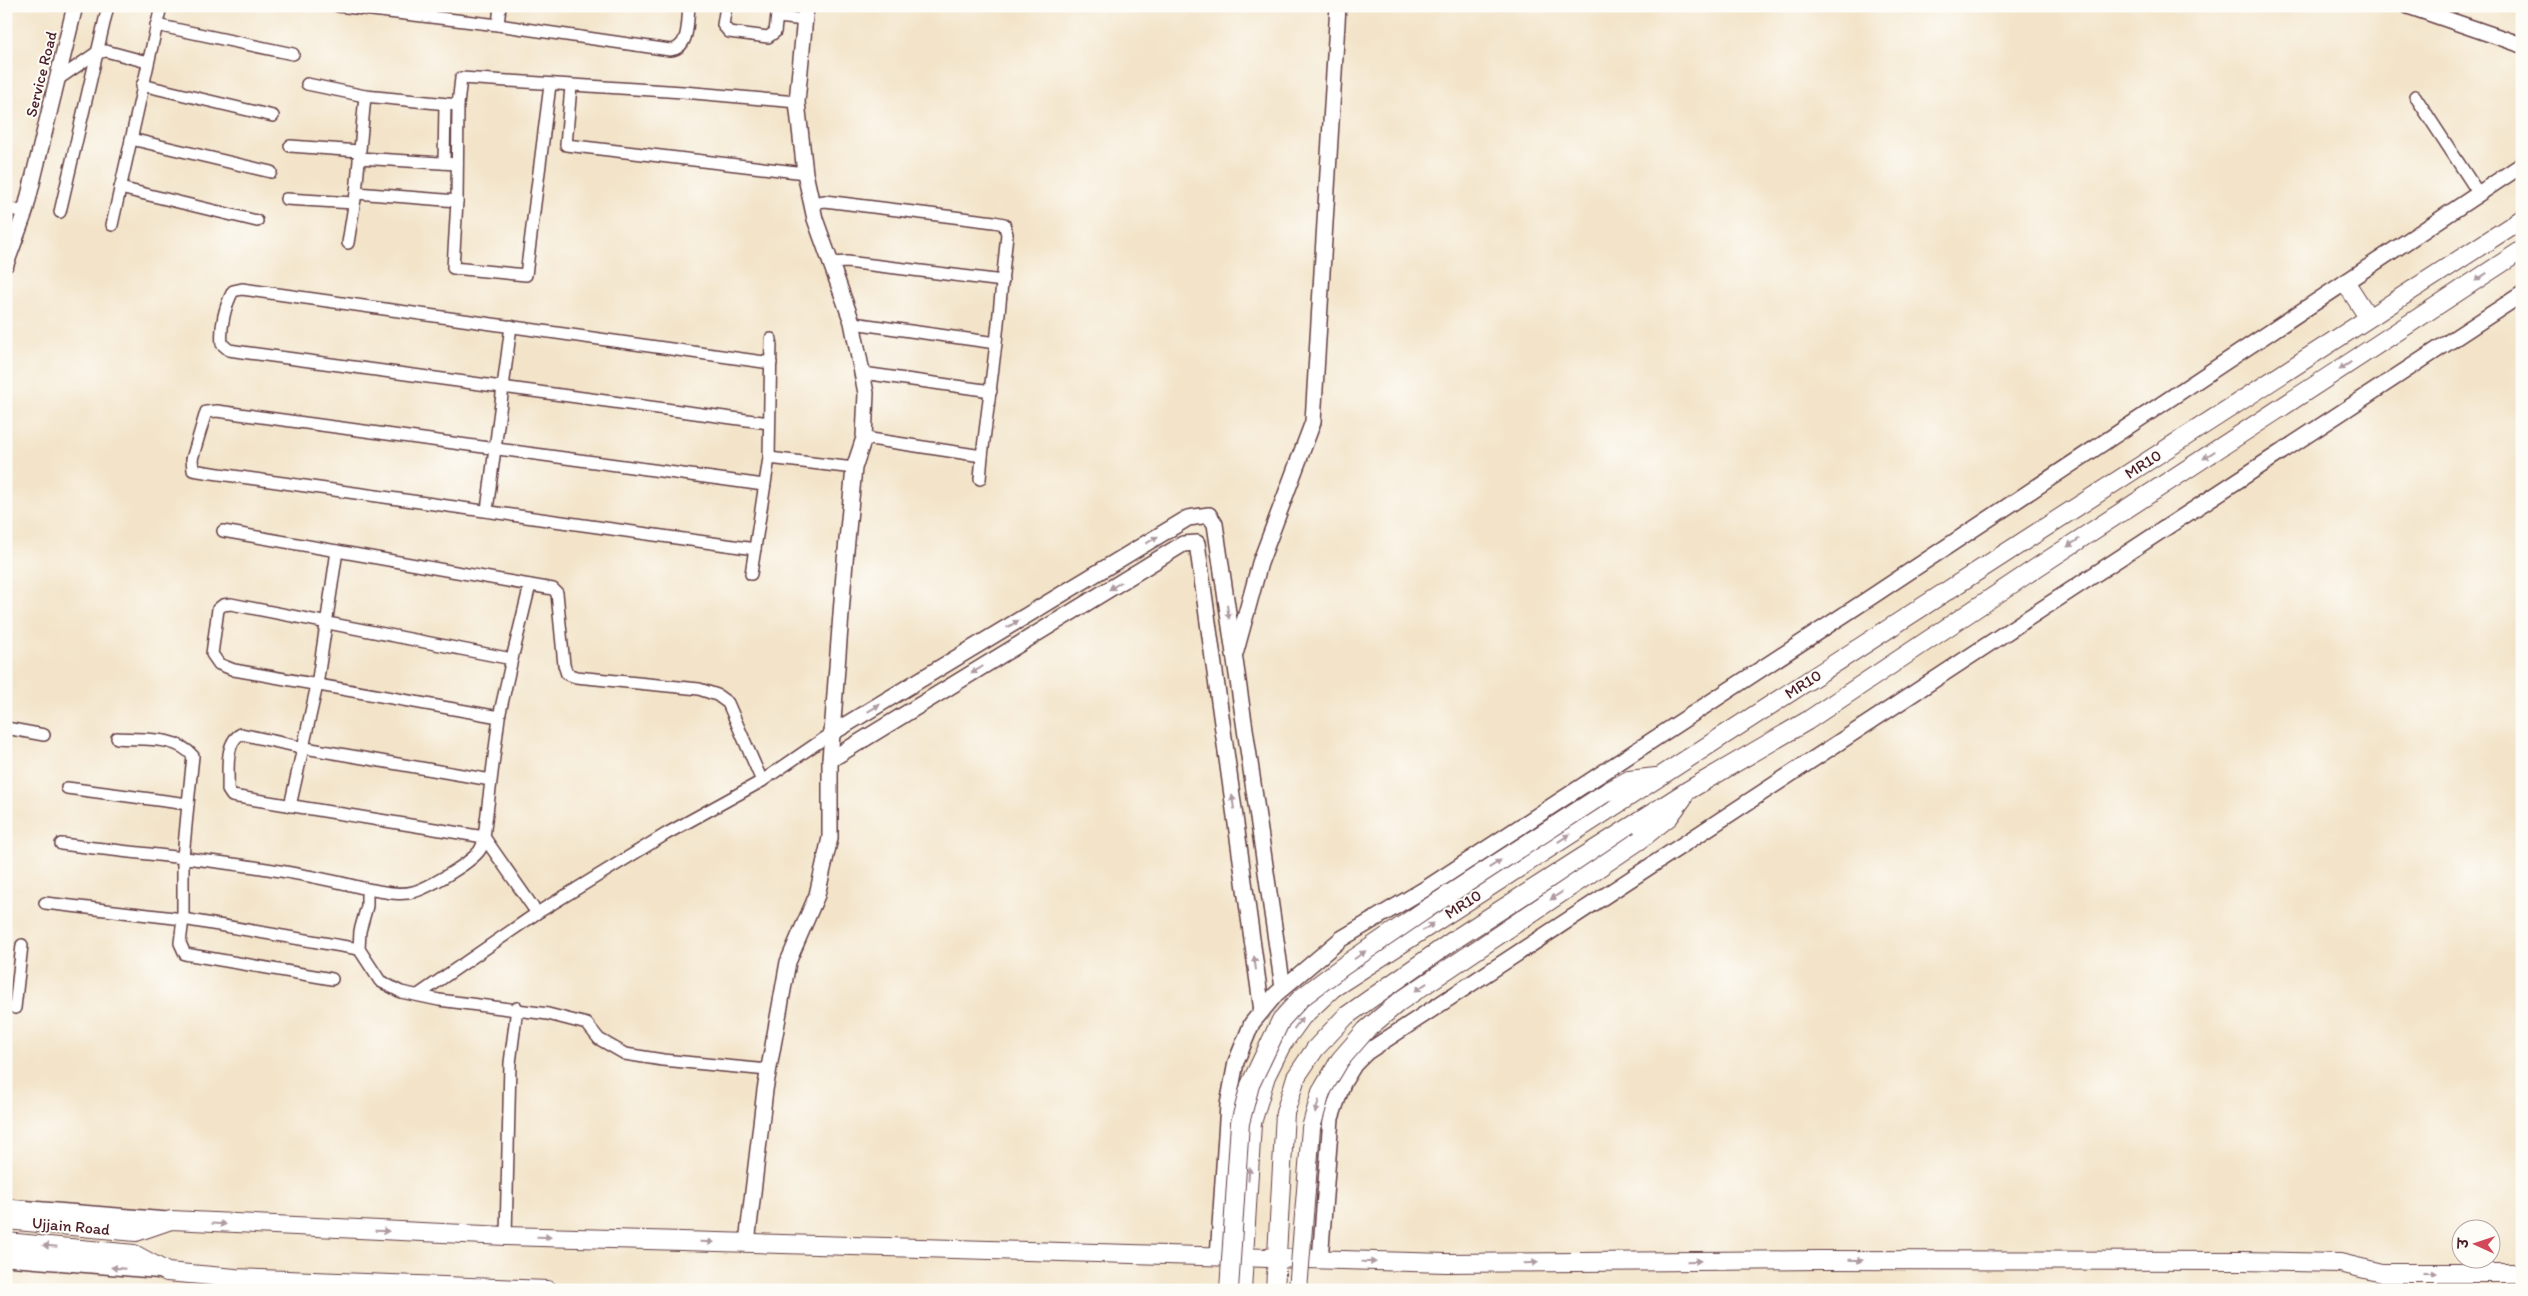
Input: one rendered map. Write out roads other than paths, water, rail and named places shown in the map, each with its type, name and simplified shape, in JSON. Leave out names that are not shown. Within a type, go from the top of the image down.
[{"type":"main road","name":"MR10","points":[[1242,1290],[1252,1123],[1266,1076],[1281,1046],[1302,1017],[1333,988],[1983,569],[2368,317],[2522,220]]},
{"type":"main road","name":"MR10","points":[[1274,1290],[1285,1114],[1296,1077],[1315,1048],[1346,1016],[1454,940],[1687,791],[1807,721],[2039,566],[2522,250]]},
{"type":"main road","points":[[2346,283],[2368,317]]},
{"type":"main road","points":[[1229,1290],[1240,1123],[1250,1085],[1282,1020],[1301,998],[1342,967],[1428,908],[1607,792],[1629,780],[1660,776]]},
{"type":"main road","points":[[1298,1290],[1311,1128],[1321,1092],[1340,1060],[1366,1030],[1399,1002],[1640,840],[1669,818],[1687,791]]},
{"type":"main road","name":"Ujjain Road","points":[[6,1220],[136,1232],[171,1220]]},
{"type":"main road","points":[[171,1220],[506,1236],[1446,1263],[1819,1260],[2340,1262],[2382,1274],[2522,1273]]},
{"type":"main road","name":"Ujjain Road","points":[[6,1242],[134,1254],[167,1272]]},
{"type":"main road","points":[[167,1272],[328,1286],[548,1290]]},
{"type":"street","name":"Service Road","points":[[7,260],[25,212],[75,6]]},
{"type":"street","points":[[60,212],[108,6]]},
{"type":"street","points":[[112,225],[161,6]]},
{"type":"street","points":[[338,6],[498,25],[670,50],[679,49],[684,44],[689,6]]},
{"type":"street","points":[[498,25],[500,6]]},
{"type":"street","points":[[726,6],[723,25],[729,32],[772,36],[778,11],[806,13],[797,102],[805,173],[812,203],[831,263],[853,324],[866,393],[864,438],[854,468],[832,734],[830,838],[817,895],[788,962],[768,1070],[747,1243]]},
{"type":"street","points":[[1218,698],[1234,658],[1260,562],[1312,422],[1338,6]]},
{"type":"street","points":[[2408,6],[2522,45]]},
{"type":"street","points":[[156,25],[293,54]]},
{"type":"street","points":[[57,80],[96,53],[106,51],[147,62]]},
{"type":"street","points":[[550,85],[526,275],[453,268],[460,78],[683,92],[797,102]]},
{"type":"street","points":[[307,84],[365,96],[458,105]]},
{"type":"street","points":[[142,85],[273,116]]},
{"type":"street","points":[[571,86],[566,145],[805,173]]},
{"type":"street","points":[[348,242],[355,198],[365,96]]},
{"type":"street","points":[[2414,96],[2479,194]]},
{"type":"street","points":[[444,163],[445,104]]},
{"type":"street","points":[[131,139],[270,172]]},
{"type":"street","points":[[290,146],[457,164]]},
{"type":"street","points":[[1218,1257],[1228,1105],[1236,1062],[1252,1024],[1262,1011],[1283,988],[1341,939],[1526,823],[2522,165]]},
{"type":"street","points":[[120,188],[257,221]]},
{"type":"street","points":[[286,199],[355,198],[456,201]]},
{"type":"street","points":[[812,203],[825,201],[1004,224],[1007,234],[1003,280],[980,478]]},
{"type":"street","points":[[6,208],[25,212]]},
{"type":"street","points":[[831,263],[848,262],[1003,280]]},
{"type":"street","points":[[769,423],[229,350],[222,344],[221,334],[228,301],[233,291],[242,289],[771,363]]},
{"type":"street","points":[[1320,1260],[1331,1118],[1343,1083],[1354,1065],[1367,1052],[2522,294]]},
{"type":"street","points":[[853,324],[996,343]]},
{"type":"street","points":[[487,510],[511,326]]},
{"type":"street","points":[[752,574],[768,458],[771,339]]},
{"type":"street","points":[[862,371],[870,374],[991,391]]},
{"type":"street","points":[[755,549],[193,470],[192,459],[206,412],[217,411],[764,485]]},
{"type":"street","points":[[864,438],[982,456]]},
{"type":"street","points":[[768,458],[854,468]]},
{"type":"street","points":[[418,995],[537,913],[666,834],[762,781],[832,734],[1188,518],[1209,516],[1215,524],[1283,988]]},
{"type":"street","points":[[223,531],[553,589],[557,593],[564,664],[567,674],[576,677],[700,689],[717,695],[728,703],[762,781]]},
{"type":"street","points":[[830,760],[1183,544],[1197,543],[1262,1011]]},
{"type":"street","points":[[290,806],[317,685],[337,551]]},
{"type":"street","points":[[61,844],[276,869],[367,889],[402,894],[426,887],[473,857],[481,848],[499,717],[530,585]]},
{"type":"street","points":[[499,717],[234,670],[218,664],[212,654],[218,609],[223,605],[230,604],[512,659]]},
{"type":"street","points":[[6,728],[44,735]]},
{"type":"street","points":[[490,780],[304,748],[242,734],[235,737],[231,744],[228,790],[232,796],[484,837],[537,913]]},
{"type":"street","points":[[117,738],[162,740],[186,748],[193,756],[183,857],[180,944],[185,954],[332,980]]},
{"type":"street","points":[[67,788],[188,804]]},
{"type":"street","points":[[367,889],[367,906],[360,931],[359,949],[380,982],[401,992],[517,1008],[587,1024],[599,1039],[625,1054],[662,1060],[768,1070]]},
{"type":"street","points":[[46,903],[182,919],[359,949]]},
{"type":"street","points":[[15,1008],[10,979],[22,945]]},
{"type":"street","points":[[506,1236],[510,1063],[517,1008]]},
{"type":"street","points":[[6,1207],[171,1220]]},
{"type":"street","points":[[6,1258],[167,1272]]}]
